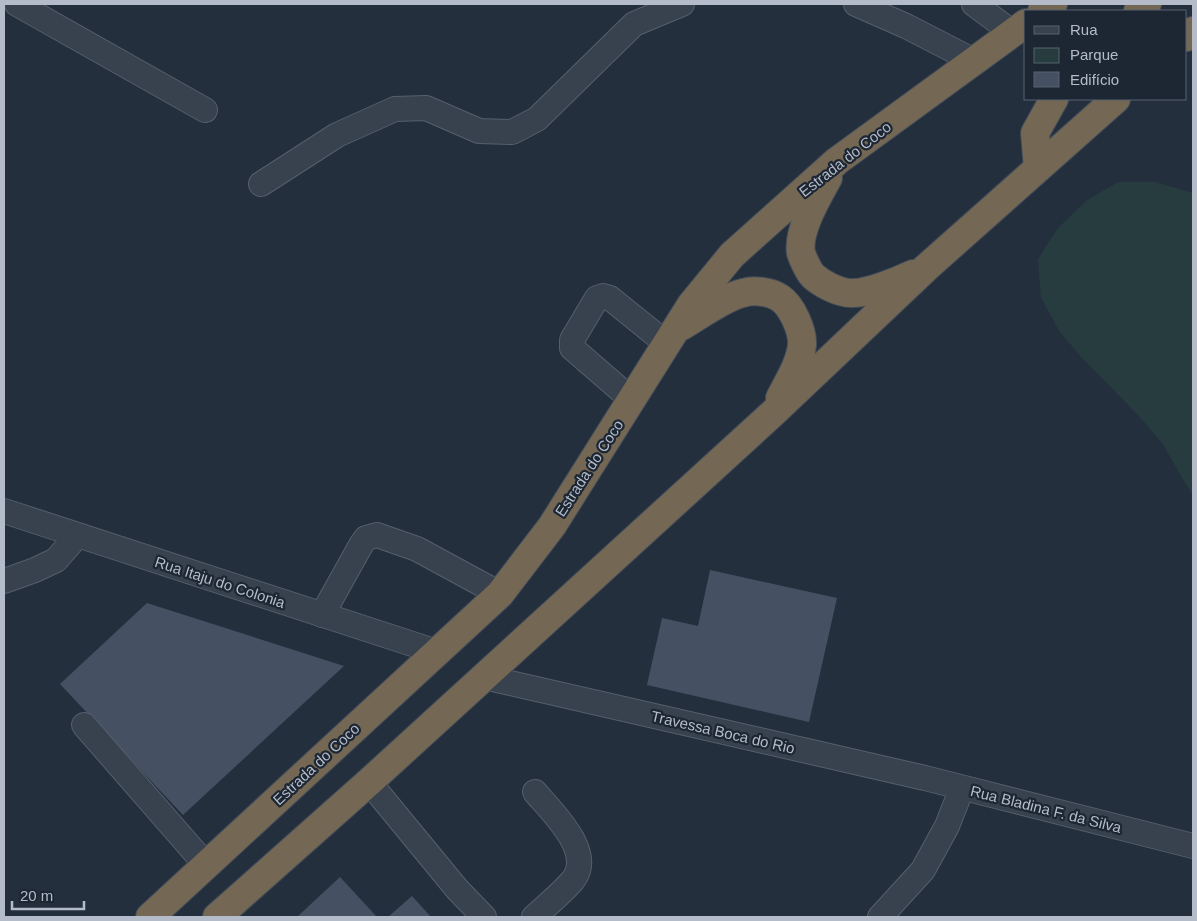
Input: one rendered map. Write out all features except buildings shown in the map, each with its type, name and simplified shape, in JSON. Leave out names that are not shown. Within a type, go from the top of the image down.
[{"type":"highway","name":"Estrada do Coco","points":[[150,917],[500,594],[552,526],[691,305],[732,255],[837,162],[1019,28]]},
{"type":"highway","points":[[1038,168],[1034,133],[1053,100]]},
{"type":"highway","points":[[217,917],[369,782],[773,413],[927,267],[1115,100]]},
{"type":"highway","points":[[837,162],[809,211],[803,235],[801,252],[812,275],[831,287],[851,293],[873,289],[927,267]]},
{"type":"highway","points":[[672,336],[742,293],[760,291],[780,297],[792,311],[799,325],[802,345],[797,362],[773,413]]},
{"type":"street","points":[[17,4],[205,110]]},
{"type":"street","points":[[261,184],[337,135],[395,109],[426,108],[479,132],[512,132],[537,119],[634,24],[682,4]]},
{"type":"street","points":[[856,4],[906,26],[974,61]]},
{"type":"street","points":[[974,4],[1019,28]]},
{"type":"street","points":[[632,400],[572,348],[572,340],[597,298],[603,296],[610,298],[672,336]]},
{"type":"street","name":"Rua Itaju do Colonia","points":[[4,511],[437,652]]},
{"type":"street","points":[[322,614],[360,545],[366,538],[377,535],[417,548],[500,594]]},
{"type":"street","points":[[4,581],[56,560],[77,536]]},
{"type":"street","name":"Travessa Boca do Rio","points":[[484,677],[926,778],[962,788]]},
{"type":"street","points":[[84,725],[206,865]]},
{"type":"street","points":[[369,782],[457,889],[484,917]]},
{"type":"street","name":"Rua Bladina F. da Silva","points":[[880,917],[923,870],[947,826],[962,788],[1193,846]]},
{"type":"street","points":[[534,917],[574,879],[580,867],[579,855],[568,832],[535,792]]},
{"type":"green space","points":[[1118,182],[1155,182],[1193,193],[1193,495],[1163,444],[1060,332],[1041,298],[1038,259],[1058,228],[1086,201]]}]
